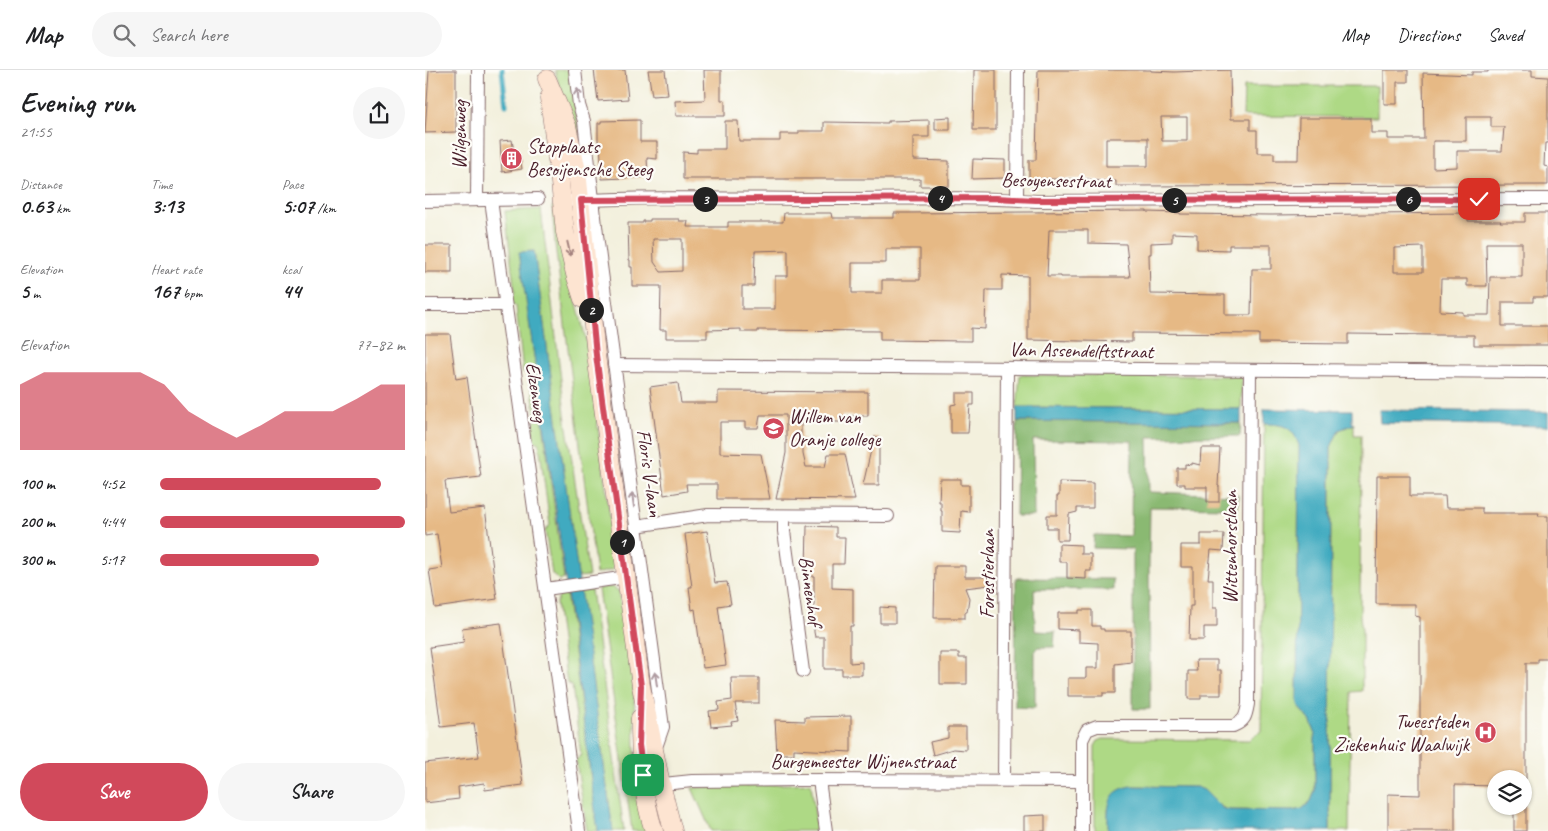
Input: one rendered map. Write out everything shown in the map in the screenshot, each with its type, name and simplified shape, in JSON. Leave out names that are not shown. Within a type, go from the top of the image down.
[{"type":"street","name":"Wilgenweg","points":[[477,200],[478,70]]},
{"type":"street","points":[[575,70],[579,105],[584,121],[587,200]]},
{"type":"street","points":[[1017,70],[1017,199]]},
{"type":"street","points":[[546,74],[557,99],[573,148],[587,200]]},
{"type":"street","name":"Floris V-laan","points":[[546,74],[563,201],[565,232],[575,274],[594,330]]},
{"type":"street","name":"Besoyensestraat","points":[[563,201],[986,198],[1083,200],[1548,199]]},
{"type":"street","points":[[425,201],[538,199]]},
{"type":"street","name":"Elzenweg","points":[[491,200],[579,831]]},
{"type":"street","name":"Floris V-laan","points":[[587,200],[594,330],[641,686],[654,751],[653,785],[649,815],[654,831]]},
{"type":"street","name":"Floris V-laan","points":[[587,200],[614,365],[663,727],[654,751]]},
{"type":"street","points":[[425,305],[505,305]]},
{"type":"street","name":"Van Assendelftstraat","points":[[614,365],[1548,372]]},
{"type":"street","name":"Forestierlaan","points":[[1004,780],[1007,368]]},
{"type":"street","name":"Wittenhorstlaan","points":[[1081,780],[1082,740],[1087,730],[1097,726],[1233,726],[1242,722],[1247,715],[1250,371]]},
{"type":"street","points":[[636,526],[708,515],[888,516]]},
{"type":"street","name":"Binnenhof","points":[[784,516],[784,531],[803,671]]},
{"type":"street","points":[[545,589],[627,577]]},
{"type":"street","name":"Floris V-laan","points":[[641,686],[639,745],[653,785],[673,831]]},
{"type":"street","points":[[819,780],[826,831]]},
{"type":"street","points":[[1081,780],[1082,831]]},
{"type":"street","name":"Burgemeester Wijnenstraat","points":[[653,785],[692,781],[1081,780]]},
{"type":"green space","points":[[555,70],[570,70],[582,153],[565,111]]},
{"type":"green space","points":[[1244,86],[1377,86],[1377,117],[1243,116]]},
{"type":"green space","points":[[558,203],[559,229],[587,344],[616,564],[612,570],[596,574],[555,244],[552,207]]},
{"type":"green space","points":[[541,209],[565,414],[589,576],[578,577],[534,251],[520,252],[564,579],[559,580],[552,574],[545,530],[550,525],[539,443],[534,440],[532,425],[536,420],[530,374],[523,372],[516,306],[509,303],[508,294],[515,293],[505,211]]},
{"type":"green space","points":[[1020,375],[1242,376],[1241,409],[1017,407]]},
{"type":"green space","points":[[1017,421],[1241,423],[1240,436],[1148,437],[1149,492],[1238,495],[1238,508],[1150,507],[1150,709],[1133,709],[1133,549],[1093,548],[1094,535],[1131,536],[1132,441],[1033,440],[1034,516],[1016,516]]},
{"type":"green space","points":[[1264,424],[1282,426],[1290,430],[1297,439],[1299,446],[1297,698],[1299,708],[1310,720],[1315,732],[1315,791],[1311,801],[1302,809],[1292,811],[1229,810],[1220,806],[1206,792],[1197,787],[1131,786],[1123,788],[1108,809],[1108,831],[1095,831],[1095,746],[1098,741],[1103,739],[1249,740],[1261,731]]},
{"type":"green space","points":[[1354,424],[1354,435],[1361,435],[1360,616],[1362,631],[1362,691],[1351,692],[1349,831],[1330,831],[1331,447],[1339,430]]},
{"type":"green space","points":[[1016,578],[1113,579],[1113,590],[1034,589],[1035,631],[1055,632],[1054,647],[1038,647],[1035,650],[1035,708],[1015,707]]},
{"type":"green space","points":[[612,587],[619,591],[634,689],[635,751],[647,831],[632,831],[598,589]]},
{"type":"green space","points":[[591,590],[624,831],[613,831],[580,592]]},
{"type":"green space","points":[[566,593],[598,831],[587,831],[576,760],[581,755],[572,686],[567,683],[556,603],[561,594]]},
{"type":"green space","points":[[811,783],[817,831],[711,831],[692,788]]},
{"type":"water","points":[[534,251],[613,831],[598,831],[557,516],[519,252]]},
{"type":"water","points":[[1017,407],[1241,409],[1241,423],[1017,421]]},
{"type":"water","points":[[1264,409],[1352,410],[1352,422],[1354,424],[1339,430],[1331,447],[1330,831],[1108,831],[1108,808],[1112,797],[1116,792],[1131,786],[1197,787],[1204,790],[1222,808],[1229,810],[1292,811],[1302,809],[1311,801],[1315,791],[1315,732],[1310,720],[1299,708],[1297,698],[1299,446],[1297,439],[1290,430],[1282,426],[1264,424]]},
{"type":"water","points":[[1379,410],[1548,412],[1548,426],[1380,423]]},
{"type":"building","points":[[456,70],[456,132],[425,133],[429,71]]},
{"type":"building","points":[[594,70],[625,70],[628,99],[598,101]]},
{"type":"building","points":[[648,70],[665,70],[668,95],[652,96]]},
{"type":"building","points":[[704,70],[721,70],[721,100],[725,100],[725,116],[676,116],[675,101],[705,100]]},
{"type":"building","points":[[974,70],[996,70],[996,130],[973,130]]},
{"type":"building","points":[[1038,70],[1151,70],[1174,72],[1230,70],[1231,119],[1250,119],[1250,130],[1257,130],[1257,153],[1274,153],[1274,160],[1298,160],[1299,118],[1371,118],[1371,133],[1388,133],[1388,139],[1424,139],[1423,73],[1472,75],[1472,72],[1488,72],[1488,70],[1532,70],[1532,76],[1548,77],[1548,143],[1545,143],[1544,166],[1548,167],[1548,185],[1116,186],[1116,181],[1029,179],[1029,160],[1036,160]],"holes":[[[1161,117],[1187,117],[1187,141],[1162,141]],[[1466,117],[1491,117],[1491,127],[1504,127],[1502,151],[1457,151],[1457,167],[1433,168],[1433,141],[1466,141]],[[1106,138],[1148,138],[1148,166],[1106,166]]]},
{"type":"building","points":[[1384,70],[1408,70],[1408,82],[1397,82],[1397,104],[1384,104]]},
{"type":"building","points":[[950,117],[950,130],[935,130],[935,118]]},
{"type":"building","points":[[640,120],[640,142],[657,142],[657,159],[647,158],[648,177],[602,179],[598,123],[601,123],[601,121]]},
{"type":"building","points":[[929,120],[929,137],[913,137],[913,160],[949,161],[949,186],[920,186],[920,179],[683,179],[683,152],[697,153],[697,149],[725,149],[725,121],[738,121],[739,141],[780,141],[780,134],[799,134],[799,131],[824,131],[824,122],[888,123],[888,121]]},
{"type":"building","name":"Stopplaats Besoijensche Steeg","points":[[512,140],[515,157],[520,156],[522,169],[502,172],[500,141]]},
{"type":"building","points":[[973,159],[1005,160],[1005,178],[972,179]]},
{"type":"building","points":[[1147,211],[1180,214],[1271,215],[1468,213],[1468,221],[1500,222],[1525,222],[1525,213],[1548,213],[1548,297],[1533,297],[1533,302],[1502,302],[1502,326],[1548,326],[1548,345],[1474,345],[1474,335],[1348,334],[1348,344],[1259,343],[1259,334],[1132,333],[1132,342],[1028,340],[1028,276],[1002,275],[1002,290],[986,290],[985,329],[971,328],[971,341],[880,340],[880,331],[758,330],[758,332],[741,332],[741,329],[707,330],[707,338],[666,338],[666,330],[660,330],[661,286],[632,286],[628,223],[643,223],[643,221],[650,221],[650,219],[679,219],[679,221],[688,221],[687,227],[728,227],[728,222],[783,222],[784,213],[831,213],[832,218],[894,218],[894,213]],"holes":[[[1049,230],[1088,230],[1088,243],[1126,244],[1130,277],[1047,276]],[[1172,233],[1197,234],[1197,249],[1229,250],[1229,245],[1271,245],[1271,269],[1252,269],[1251,315],[1225,315],[1225,295],[1150,294],[1149,254],[1151,254],[1151,243],[1172,242]],[[653,239],[682,239],[682,271],[661,272],[654,262]],[[1486,243],[1522,243],[1522,277],[1490,277],[1489,315],[1463,315],[1463,312],[1440,311],[1441,279],[1467,279],[1467,286],[1487,286]],[[1423,247],[1423,272],[1394,272],[1394,248]],[[886,249],[920,249],[920,280],[882,280],[882,293],[852,293],[852,263],[886,263]],[[788,250],[788,276],[775,276],[775,309],[742,309],[742,286],[754,286],[755,251]]]},
{"type":"building","points":[[425,245],[452,245],[452,272],[425,272]]},
{"type":"building","points":[[425,334],[450,334],[456,379],[467,377],[481,477],[445,481],[449,512],[485,508],[497,599],[435,608],[429,570],[442,568],[437,534],[425,536]]},
{"type":"building","points":[[678,383],[681,403],[718,403],[718,391],[868,392],[868,416],[842,416],[842,422],[827,422],[827,416],[801,416],[801,439],[803,439],[803,454],[806,467],[825,467],[828,454],[845,454],[855,500],[776,499],[786,453],[786,415],[760,415],[758,428],[745,428],[745,422],[720,422],[720,453],[761,454],[770,499],[717,499],[717,484],[686,484],[687,491],[664,495],[650,387]]},
{"type":"building","points":[[956,393],[974,393],[974,405],[970,405],[968,433],[951,433],[951,405],[956,404]]},
{"type":"building","points":[[874,437],[879,437],[879,485],[863,485]]},
{"type":"building","points":[[1201,448],[1220,448],[1219,502],[1207,502],[1207,487],[1185,487],[1185,484],[1177,484],[1177,468],[1185,468],[1185,464],[1192,465],[1192,463],[1200,465]]},
{"type":"building","points":[[1377,476],[1410,476],[1410,496],[1445,496],[1446,508],[1482,508],[1482,513],[1539,513],[1538,516],[1548,516],[1548,659],[1538,659],[1538,663],[1526,663],[1526,770],[1487,770],[1487,786],[1455,785],[1455,831],[1388,831],[1388,794],[1420,795],[1420,617],[1415,616],[1415,604],[1376,604]]},
{"type":"building","points":[[940,479],[961,479],[961,485],[969,485],[969,512],[961,511],[960,533],[942,532],[942,511],[941,502],[939,502]]},
{"type":"building","points":[[1059,482],[1093,483],[1093,508],[1077,508],[1077,512],[1069,514],[1068,540],[1057,540],[1057,528],[1047,528],[1047,515],[1057,515]]},
{"type":"building","points":[[807,526],[836,527],[836,537],[845,537],[844,564],[832,564],[832,588],[853,589],[850,663],[862,662],[862,675],[842,675],[842,669],[824,669],[824,637],[815,637],[814,632],[814,576],[807,576],[806,570]]},
{"type":"building","points":[[707,531],[715,583],[727,582],[731,604],[718,606],[726,665],[703,668],[695,609],[692,610],[689,587],[692,587],[685,534]]},
{"type":"building","points":[[1201,534],[1224,534],[1223,551],[1211,550],[1208,579],[1213,579],[1213,608],[1217,608],[1217,627],[1204,627],[1204,640],[1189,640],[1190,606],[1193,606],[1193,567],[1181,567],[1181,545],[1201,545]]},
{"type":"building","points":[[1059,544],[1081,545],[1081,554],[1091,554],[1091,571],[1086,571],[1086,579],[1067,578],[1067,562],[1059,562]]},
{"type":"building","points":[[935,566],[965,566],[965,577],[990,577],[990,585],[965,588],[969,598],[965,618],[934,618]]},
{"type":"building","points":[[880,607],[895,608],[895,623],[880,623]]},
{"type":"building","points":[[1079,610],[1092,610],[1092,626],[1100,626],[1100,629],[1104,629],[1104,631],[1131,631],[1131,662],[1115,664],[1115,693],[1103,693],[1103,696],[1068,696],[1068,678],[1086,678],[1086,668],[1098,668],[1098,643],[1079,642],[1079,630],[1058,629],[1058,613],[1079,613]]},
{"type":"building","points":[[501,623],[523,785],[485,790],[484,783],[458,787],[459,799],[425,803],[425,763],[479,757],[474,723],[441,727],[430,647],[464,642],[462,628]]},
{"type":"building","points":[[940,653],[959,653],[959,658],[967,658],[967,684],[940,684]]},
{"type":"building","points":[[1196,660],[1217,660],[1217,670],[1221,670],[1221,695],[1201,695],[1201,699],[1188,699],[1188,671],[1197,671]]},
{"type":"building","points":[[731,678],[759,678],[759,703],[735,703],[738,721],[731,722],[732,725],[711,727],[709,711],[719,710],[718,702],[732,700]]},
{"type":"building","points":[[851,716],[851,752],[794,749],[794,754],[777,754],[775,720],[805,721],[805,717]]},
{"type":"building","points":[[948,727],[966,727],[966,750],[953,749],[933,755],[930,742],[948,738]]},
{"type":"building","points":[[1045,815],[1045,831],[1024,831],[1024,816]]},
{"type":"building","points":[[1514,815],[1526,815],[1526,831],[1514,831]]},
{"type":"waterway","points":[[502,70],[506,105]]},
{"type":"place","name":"Stopplaats Besoijensche Steeg","points":[[511,158]]},
{"type":"place","name":"Willem van Oranje college","points":[[773,428]]},
{"type":"place","name":"Tweesteden Ziekenhuis Waalwijk","points":[[1485,733]]},
{"type":"route","points":[[643,775],[639,745],[641,686],[596,355],[581,200],[908,198],[1036,200],[1479,199]]}]
